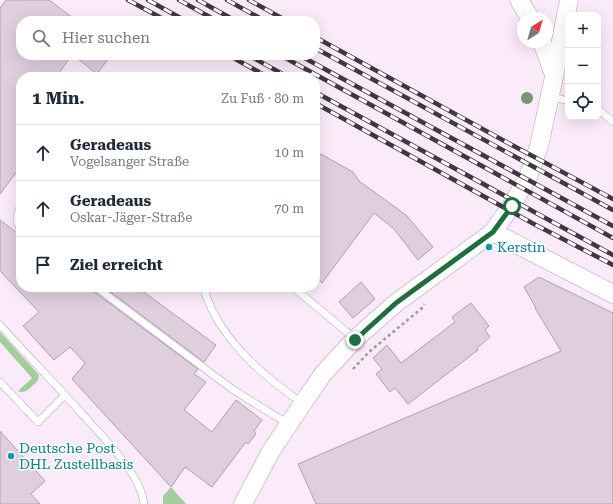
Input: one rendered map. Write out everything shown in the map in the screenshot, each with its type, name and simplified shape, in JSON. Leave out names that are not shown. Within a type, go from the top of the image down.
[{"type":"street","points":[[520,0],[527,12]]},
{"type":"street","points":[[243,504],[271,451],[323,374],[355,340],[396,303],[493,232],[512,206],[528,177],[539,146],[569,0]]},
{"type":"street","points":[[544,48],[554,77]]},
{"type":"street","points":[[493,232],[613,294]]},
{"type":"lane","points":[[550,96],[565,100]]},
{"type":"lane","points":[[601,112],[613,122]]},
{"type":"lane","points":[[103,292],[232,389],[288,424]]},
{"type":"lane","points":[[205,292],[217,319],[246,358],[286,392],[302,403]]},
{"type":"lane","points":[[299,292],[355,340]]},
{"type":"lane","points":[[0,325],[65,395],[122,460],[140,489],[144,504]]},
{"type":"lane","points":[[0,382],[38,422],[65,395]]},
{"type":"path","points":[[350,371],[369,352],[422,308],[426,300]]},
{"type":"green space","points":[[0,332],[39,375],[38,380],[27,391],[18,391],[32,378],[0,342]]},
{"type":"green space","points":[[171,487],[186,504],[163,504],[163,496]]},
{"type":"building","points":[[6,0],[49,0],[70,16],[16,16],[16,60],[68,60],[60,72],[16,72],[16,173],[0,194],[0,8]]},
{"type":"building","points":[[79,60],[107,60],[98,72],[94,72]]},
{"type":"building","points":[[321,154],[353,172],[359,181],[406,215],[433,247],[418,260],[394,229],[374,213],[322,283],[320,281]]},
{"type":"building","points":[[0,220],[16,232],[16,288],[0,271]]},
{"type":"building","points":[[539,277],[613,313],[613,504],[316,504],[298,464],[561,351],[524,287]]},
{"type":"building","points":[[361,282],[375,299],[353,318],[339,302]]},
{"type":"building","points":[[20,292],[94,292],[198,369],[194,374],[206,382],[184,410],[212,432],[236,400],[262,420],[254,431],[256,434],[248,444],[246,442],[212,487],[185,467],[171,487],[72,379],[85,363],[70,347],[54,360],[23,326],[39,312]]},
{"type":"building","points":[[111,292],[144,292],[216,345],[204,362]]},
{"type":"building","points":[[471,303],[489,326],[485,330],[490,337],[477,348],[478,350],[408,404],[395,388],[390,392],[376,374],[382,369],[373,358],[387,345],[401,363],[455,322],[452,317]]},
{"type":"building","name":"Deutsche Post DHL Zustellbasis","points":[[0,431],[45,481],[31,494],[40,504],[0,504]]},
{"type":"railway","points":[[128,0],[158,16]]},
{"type":"railway","points":[[148,0],[177,16]]},
{"type":"railway","points":[[179,0],[208,16]]},
{"type":"railway","points":[[198,0],[227,16]]},
{"type":"railway","points":[[227,0],[256,16]]},
{"type":"railway","points":[[249,0],[278,16]]},
{"type":"railway","points":[[320,40],[613,199]]},
{"type":"railway","points":[[320,51],[613,210]]},
{"type":"railway","points":[[237,60],[259,72]]},
{"type":"railway","points":[[257,60],[279,72]]},
{"type":"railway","points":[[289,60],[311,72]]},
{"type":"railway","points":[[308,60],[613,226]]},
{"type":"railway","points":[[320,77],[613,238]]},
{"type":"railway","points":[[320,95],[613,255]]},
{"type":"railway","points":[[320,106],[532,223],[613,265]]},
{"type":"place","name":"Kerstin","points":[[489,247]]},
{"type":"place","name":"Deutsche Post DHL Zustellbasis","points":[[11,456]]},
{"type":"route","points":[[355,340],[396,303],[493,232],[512,206]]}]
